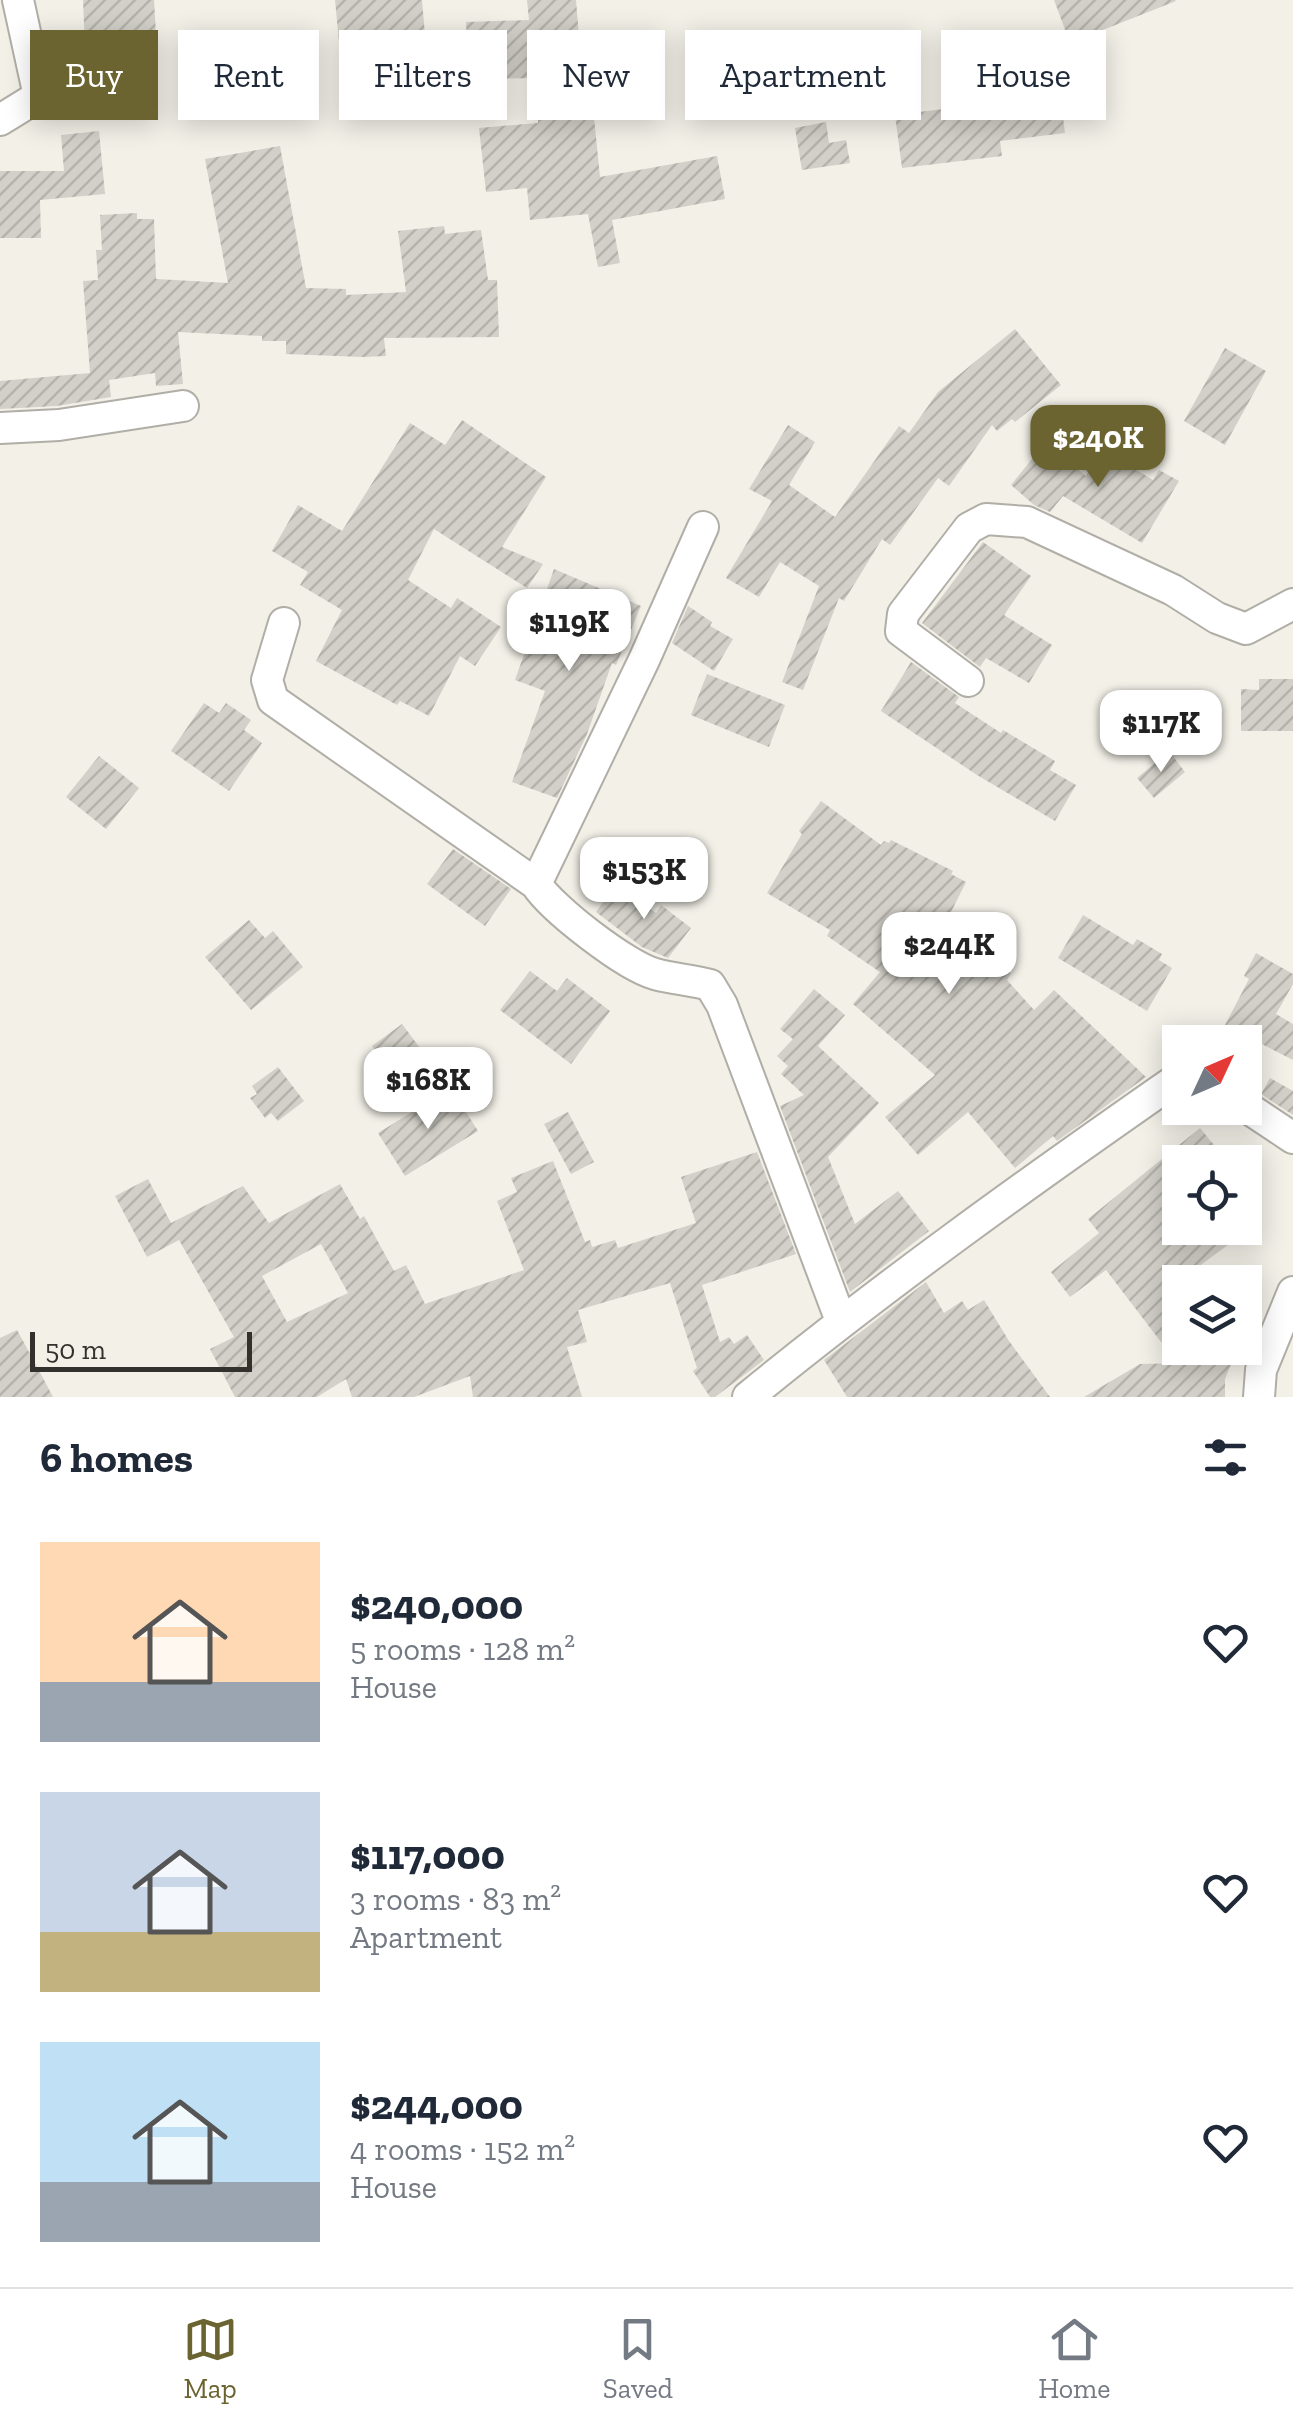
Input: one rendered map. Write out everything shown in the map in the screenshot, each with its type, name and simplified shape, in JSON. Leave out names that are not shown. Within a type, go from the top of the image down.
[{"type":"street","points":[[0,120],[39,96],[18,0]]},
{"type":"street","points":[[0,428],[59,425],[184,406]]},
{"type":"street","points":[[968,680],[902,632],[903,614],[969,528],[986,519],[1026,522],[1173,590],[1217,618],[1246,628],[1293,604]]},
{"type":"street","points":[[536,884],[703,527]]},
{"type":"street","points":[[284,623],[267,680],[272,700],[536,884],[546,900],[627,960],[652,973],[710,986],[722,1005],[841,1322]]},
{"type":"street","points":[[748,1397],[841,1322],[1162,1089]]},
{"type":"street","points":[[1262,1117],[1293,1138]]},
{"type":"street","points":[[1259,1397],[1262,1370],[1293,1292]]},
{"type":"building","points":[[83,0],[154,0],[156,30],[84,30]]},
{"type":"building","points":[[335,0],[422,0],[425,30],[339,30],[339,42]]},
{"type":"building","points":[[527,0],[576,0],[578,30],[527,30],[527,78],[507,78],[507,30],[466,30],[466,22],[529,20]]},
{"type":"building","points":[[1054,0],[1176,1],[1103,30],[1065,30]]},
{"type":"building","points":[[941,109],[941,120],[1063,120],[1065,133],[1000,141],[1002,156],[902,168],[896,120],[921,120],[921,112]]},
{"type":"building","points":[[594,120],[600,177],[717,156],[725,199],[612,220],[620,263],[598,267],[588,214],[530,220],[527,188],[486,192],[479,128]]},
{"type":"building","points":[[826,122],[829,143],[846,140],[850,163],[802,170],[795,128]]},
{"type":"building","points":[[99,131],[105,194],[40,200],[41,238],[0,238],[0,171],[64,171],[61,135]]},
{"type":"building","points":[[280,146],[306,288],[346,289],[346,295],[406,292],[398,231],[444,226],[445,234],[481,230],[488,280],[497,280],[499,337],[384,338],[386,356],[363,357],[286,354],[286,341],[262,341],[262,336],[178,332],[183,384],[156,386],[155,373],[109,380],[111,397],[57,406],[0,409],[0,381],[90,373],[83,281],[98,280],[96,250],[102,250],[100,215],[137,213],[137,219],[154,219],[156,279],[228,283],[205,159]]},
{"type":"building","points":[[1015,329],[1061,385],[1015,422],[1012,419],[997,431],[992,425],[949,486],[938,478],[890,545],[882,539],[844,601],[839,598],[803,690],[782,682],[819,586],[780,562],[759,597],[726,578],[772,501],[749,489],[788,425],[815,442],[789,485],[835,517],[899,426],[909,433],[938,392]]},
{"type":"building","points":[[1225,348],[1266,371],[1225,445],[1184,421]]},
{"type":"building","points":[[462,420],[546,477],[502,547],[543,564],[527,588],[434,529],[408,580],[451,608],[457,598],[501,627],[475,666],[460,656],[429,716],[400,701],[397,705],[316,661],[342,610],[300,585],[308,572],[272,551],[298,505],[342,531],[410,423],[445,445]]},
{"type":"building","points":[[1045,443],[1086,476],[1102,449],[1153,480],[1159,470],[1179,481],[1142,543],[1063,496],[1050,512],[1034,505],[1011,485]]},
{"type":"building","points":[[983,542],[1031,576],[1004,615],[1052,645],[1029,683],[986,658],[980,667],[922,623]]},
{"type":"building","points":[[554,569],[641,606],[616,665],[612,663],[587,734],[557,798],[512,782],[545,691],[515,680]]},
{"type":"building","points":[[688,606],[712,622],[710,626],[733,639],[714,671],[672,643]]},
{"type":"building","points":[[911,662],[959,697],[955,703],[1055,761],[1050,770],[1076,785],[1055,821],[881,711]]},
{"type":"building","points":[[707,674],[785,705],[769,747],[691,715]]},
{"type":"building","points":[[1259,679],[1293,679],[1293,731],[1241,731],[1241,689],[1259,690]]},
{"type":"building","points":[[204,703],[219,713],[226,703],[251,720],[244,730],[262,743],[229,791],[171,751]]},
{"type":"building","points":[[1169,751],[1185,772],[1154,798],[1137,778]]},
{"type":"building","points":[[99,756],[139,788],[106,829],[66,797]]},
{"type":"building","points":[[821,801],[881,845],[891,840],[953,871],[951,874],[966,882],[941,932],[1011,973],[1007,980],[1034,1010],[1054,990],[1146,1077],[1057,1141],[1053,1136],[1015,1168],[968,1112],[918,1155],[885,1117],[935,1075],[853,1004],[880,972],[827,936],[830,930],[767,893],[802,834],[799,831]]},
{"type":"building","points":[[453,849],[511,889],[485,926],[427,884]]},
{"type":"building","points":[[616,884],[656,913],[661,905],[691,928],[668,958],[642,947],[596,912]]},
{"type":"building","points":[[1083,915],[1133,945],[1137,939],[1162,954],[1159,960],[1172,968],[1147,1011],[1058,958]]},
{"type":"building","points":[[249,920],[265,938],[273,931],[303,967],[251,1010],[205,957]]},
{"type":"building","points":[[1256,953],[1293,974],[1293,984],[1276,1014],[1293,1024],[1293,1060],[1262,1044],[1262,1025],[1225,1025],[1249,979],[1244,976]]},
{"type":"building","points":[[530,971],[557,991],[567,978],[610,1011],[571,1064],[500,1010]]},
{"type":"building","points":[[814,989],[845,1015],[818,1046],[879,1103],[828,1157],[855,1224],[898,1191],[929,1231],[850,1292],[780,1106],[804,1095],[781,1074],[788,1066],[777,1056],[793,1039],[780,1029]]},
{"type":"building","points":[[402,1024],[423,1052],[394,1075],[372,1046]]},
{"type":"building","points":[[278,1067],[304,1101],[278,1121],[271,1113],[265,1118],[250,1098],[257,1094],[252,1086]]},
{"type":"building","points":[[1270,1078],[1293,1091],[1293,1115],[1262,1095]]},
{"type":"building","points":[[451,1088],[478,1131],[405,1176],[378,1133]]},
{"type":"building","points":[[568,1112],[594,1162],[571,1174],[544,1124]]},
{"type":"building","points":[[1200,1128],[1214,1145],[1179,1145]]},
{"type":"building","points":[[757,1152],[796,1254],[702,1285],[720,1342],[729,1337],[734,1344],[747,1335],[764,1360],[715,1397],[710,1397],[693,1371],[697,1368],[670,1283],[578,1310],[587,1342],[567,1347],[582,1397],[473,1397],[470,1376],[414,1397],[352,1397],[346,1379],[317,1397],[235,1397],[210,1349],[234,1337],[179,1240],[147,1257],[115,1196],[148,1179],[171,1223],[243,1186],[269,1223],[340,1184],[360,1219],[364,1216],[394,1271],[406,1265],[425,1304],[524,1270],[497,1201],[517,1192],[511,1178],[553,1161],[585,1242],[590,1240],[592,1247],[615,1240],[618,1248],[696,1223],[681,1177]],"holes":[[[321,1244],[348,1293],[287,1322],[262,1276]]]},
{"type":"building","points":[[1162,1159],[1162,1245],[1228,1245],[1201,1265],[1162,1265],[1161,1342],[1106,1270],[1070,1297],[1051,1272],[1099,1233],[1088,1219]]},
{"type":"building","points":[[926,1282],[944,1313],[962,1301],[968,1310],[984,1300],[1050,1397],[847,1397],[824,1360]]},
{"type":"building","points":[[17,1330],[53,1397],[0,1397],[0,1338]]},
{"type":"building","points":[[1140,1364],[1231,1365],[1225,1379],[1225,1397],[1084,1397]]}]
